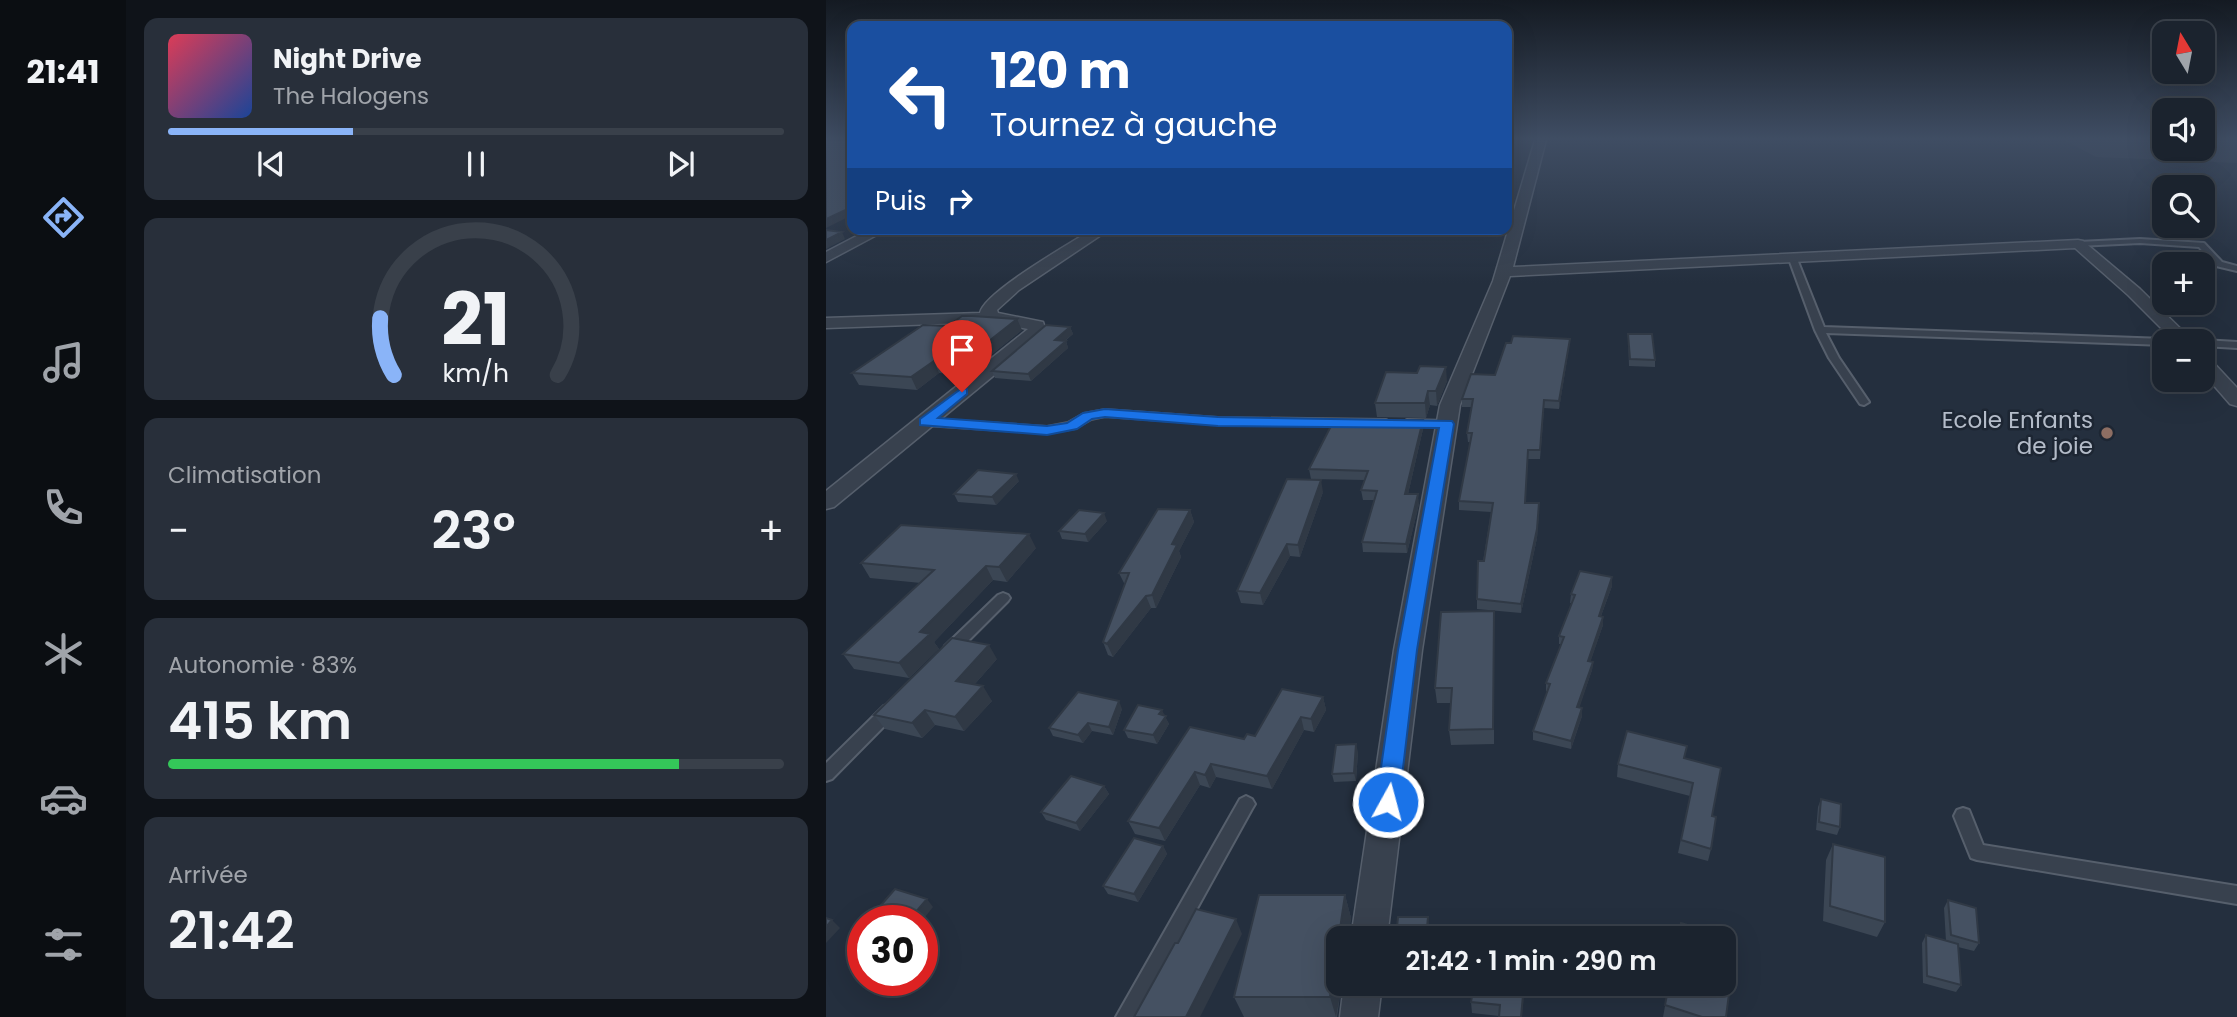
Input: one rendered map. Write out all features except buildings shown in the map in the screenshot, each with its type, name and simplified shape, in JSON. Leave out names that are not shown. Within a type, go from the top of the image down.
[{"type":"street","points":[[1371,926],[1408,650],[1447,424],[1458,385],[1503,272],[1527,187]]},
{"type":"street","points":[[829,254],[869,235]]},
{"type":"street","points":[[993,317],[988,314],[995,301],[1094,235]]},
{"type":"street","points":[[1503,272],[2078,244],[2172,329]]},
{"type":"street","points":[[826,323],[973,320],[993,317],[1037,326],[1037,331],[826,502]]},
{"type":"street","points":[[2215,375],[2237,400]]},
{"type":"street","points":[[1359,1017],[1362,996]]},
{"type":"lane","points":[[2078,244],[2140,242],[2201,245],[2219,264],[2237,269]]},
{"type":"lane","points":[[1793,259],[1820,330],[1834,358],[1864,402]]},
{"type":"lane","points":[[1820,330],[2152,342]]},
{"type":"lane","points":[[2215,344],[2237,345]]},
{"type":"lane","points":[[925,422],[1047,430],[1072,426],[1088,416],[1105,413],[1218,421],[1447,424]]},
{"type":"lane","points":[[944,657],[1003,598]]},
{"type":"lane","points":[[826,774],[905,696]]},
{"type":"lane","points":[[1126,1017],[1247,804]]},
{"type":"lane","points":[[1964,816],[1978,852],[2237,895]]},
{"type":"place","name":"Ecole Enfants de joie","points":[[2107,433]]},
{"type":"route","points":[[962,392],[925,422],[1047,430],[1072,426],[1088,416],[1105,413],[1218,421],[1447,424],[1408,650],[1388,802]]}]
